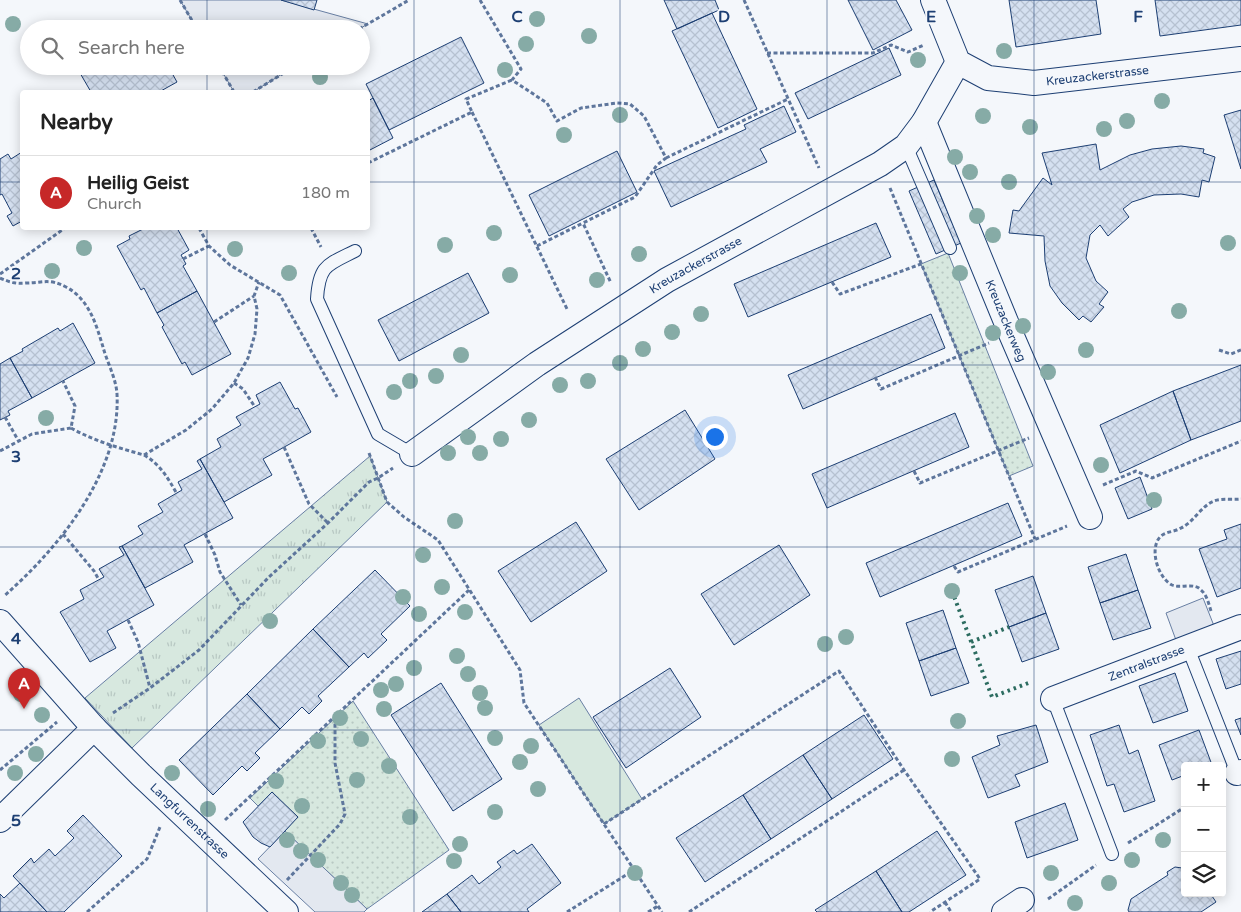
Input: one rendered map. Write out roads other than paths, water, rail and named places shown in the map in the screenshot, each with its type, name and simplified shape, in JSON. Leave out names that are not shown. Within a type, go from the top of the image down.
[{"type":"street","points":[[933,0],[958,62]]},
{"type":"street","name":"Kreuzackerstrasse","points":[[412,454],[537,364],[667,280],[880,164],[906,146],[924,122],[958,62],[988,78],[1034,83],[1241,59]]},
{"type":"street","name":"Kreuzackerweg","points":[[924,122],[1011,334],[1090,517]]},
{"type":"street","name":"Langfurrenstrasse","points":[[0,622],[94,728],[175,808],[278,905]]},
{"type":"street","name":"Zentralstrasse","points":[[1053,699],[1231,631]]},
{"type":"street","points":[[0,820],[94,728]]},
{"type":"lane","points":[[906,146],[950,248]]},
{"type":"lane","points":[[355,251],[328,264],[318,280],[317,299],[378,434],[412,454]]},
{"type":"lane","points":[[1188,648],[1239,773]]},
{"type":"lane","points":[[1053,699],[1112,854]]},
{"type":"place","name":"Heilig Geist","points":[[24,709]]}]
